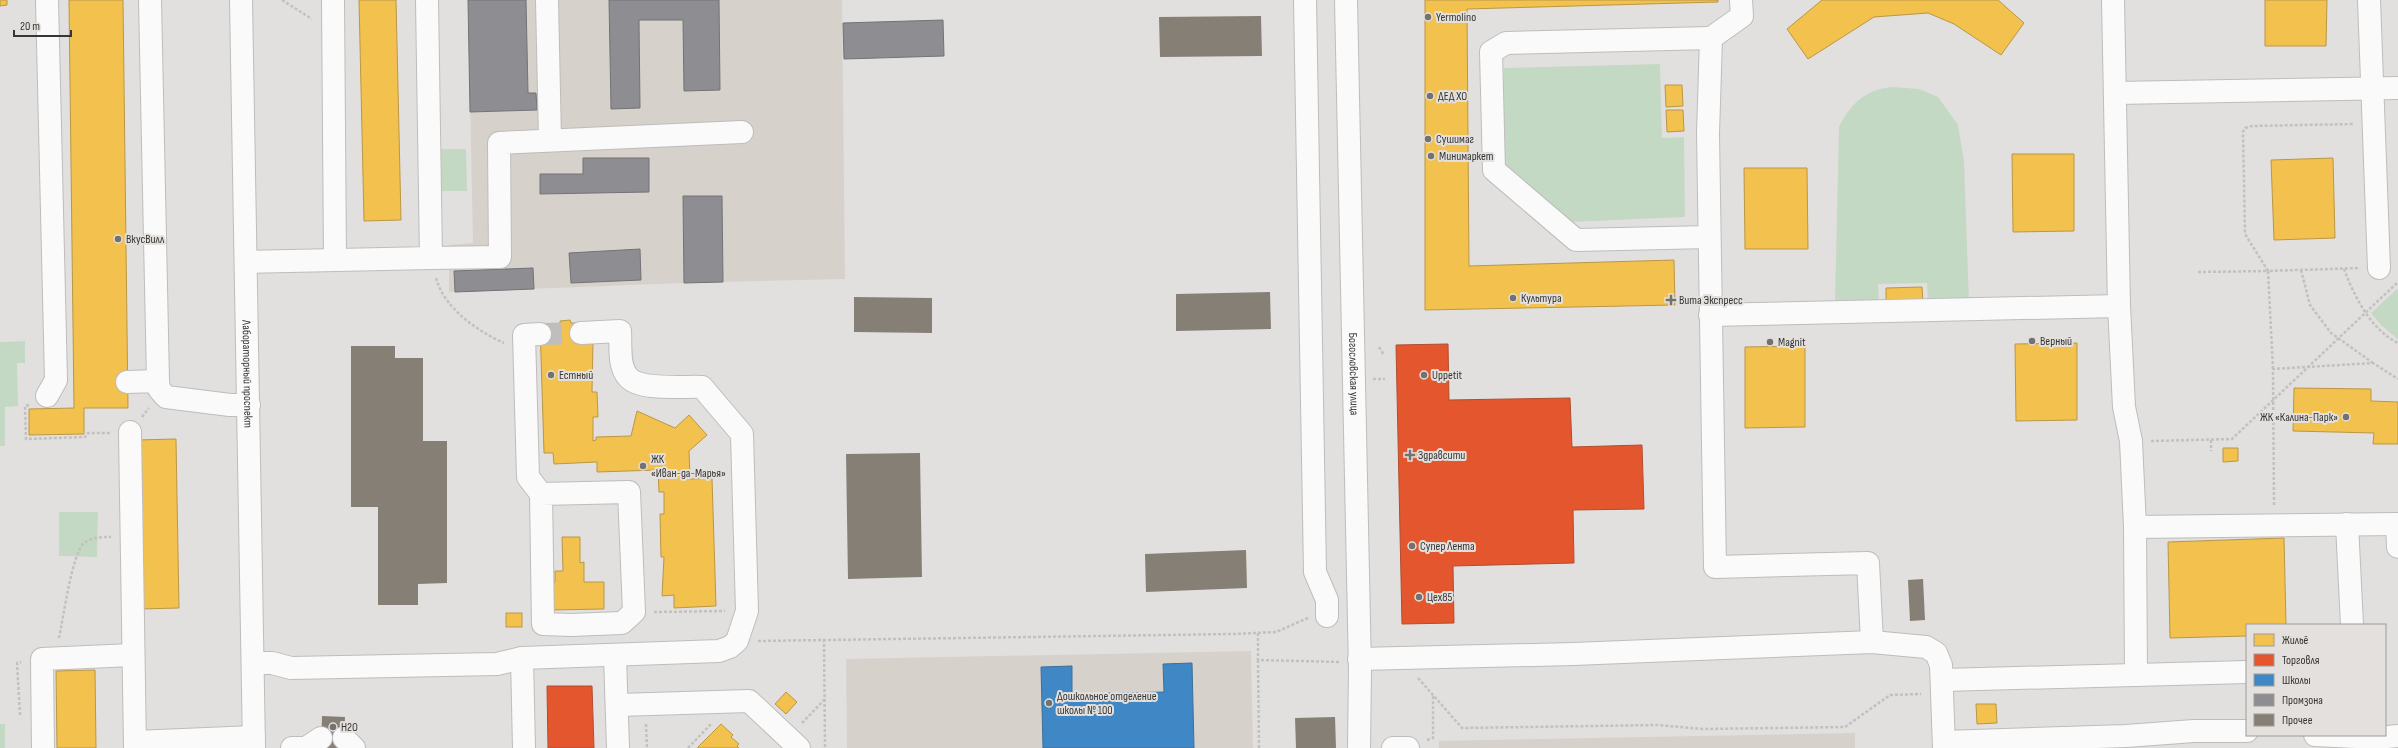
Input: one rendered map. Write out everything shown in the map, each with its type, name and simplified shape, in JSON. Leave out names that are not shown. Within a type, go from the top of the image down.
[{"type":"street","points":[[47,0],[56,380],[47,396]]},
{"type":"street","points":[[150,0],[158,385],[166,397],[230,405],[249,405]]},
{"type":"street","name":"Лабораторный проспект","points":[[241,0],[249,405],[263,663],[254,742]]},
{"type":"street","points":[[333,0],[334,260]]},
{"type":"street","points":[[427,0],[431,258]]},
{"type":"street","points":[[547,0],[550,140]]},
{"type":"street","points":[[1304,0],[1315,572],[1327,600],[1327,616]]},
{"type":"street","name":"Богословская улица","points":[[1346,0],[1353,661],[1359,748]]},
{"type":"street","points":[[1709,237],[1576,240],[1494,170],[1491,52],[1506,43],[1711,38],[1742,16],[1742,0]]},
{"type":"street","points":[[2113,0],[2119,306],[2124,407],[2131,441],[2135,527],[2136,675]]},
{"type":"street","points":[[2369,0],[2371,89],[2379,268]]},
{"type":"street","points":[[1711,38],[1708,134],[1715,567],[1868,563],[1872,642]]},
{"type":"street","points":[[2115,93],[2398,88]]},
{"type":"street","points":[[246,262],[500,257],[499,143],[742,132]]},
{"type":"street","points":[[1710,315],[2119,306]]},
{"type":"street","points":[[263,663],[291,668],[497,664],[522,658],[616,656],[719,651],[730,647],[737,641],[747,611],[742,434],[702,387],[639,385],[627,376],[621,360],[620,331],[581,333]]},
{"type":"street","points":[[540,334],[524,335],[528,477],[541,494],[543,624],[571,625],[622,623],[634,612],[629,492],[541,494]]},
{"type":"street","points":[[127,382],[158,385]]},
{"type":"street","points":[[130,432],[132,655],[135,745],[254,742]]},
{"type":"street","points":[[2347,524],[2352,624]]},
{"type":"street","points":[[2135,527],[2397,524],[2398,547]]},
{"type":"street","points":[[571,625],[571,657]]},
{"type":"street","points":[[1353,661],[1872,642],[1926,647],[1936,653],[1941,665],[1944,745],[2196,740],[2246,731]]},
{"type":"street","points":[[43,748],[42,659],[132,655]]},
{"type":"street","points":[[616,656],[618,748]]},
{"type":"street","points":[[522,658],[524,748]]},
{"type":"street","points":[[1942,687],[2136,675],[2246,672]]},
{"type":"street","points":[[618,705],[749,701],[793,743]]},
{"type":"street","points":[[2326,736],[2385,741]]},
{"type":"street","points":[[292,748],[306,748],[321,738]]},
{"type":"path","points":[[282,0],[333,32]]},
{"type":"path","points":[[2274,525],[2274,369],[2268,271],[2245,234],[2243,132],[2245,128],[2252,126],[2373,124]]},
{"type":"path","points":[[2198,272],[2379,268]]},
{"type":"path","points":[[2344,269],[2352,291],[2367,313],[2386,337],[2398,342]]},
{"type":"path","points":[[2301,270],[2310,305],[2331,333],[2398,379]]},
{"type":"path","points":[[2131,441],[2232,439],[2310,367],[2398,282]]},
{"type":"path","points":[[439,289],[454,308],[475,327],[525,353]]},
{"type":"path","points":[[1379,347],[1384,355]]},
{"type":"path","points":[[2274,369],[2373,363]]},
{"type":"path","points":[[47,396],[31,405],[25,406],[26,439],[85,437],[88,433],[130,432],[152,405],[158,385]]},
{"type":"path","points":[[2210,440],[2211,451]]},
{"type":"path","points":[[55,658],[76,556],[84,544],[98,538],[131,537]]},
{"type":"path","points":[[634,612],[747,611]]},
{"type":"path","points":[[737,641],[1258,633],[1276,632],[1311,616],[1327,616]]},
{"type":"path","points":[[1258,633],[1259,748]]},
{"type":"path","points":[[824,639],[825,748]]},
{"type":"path","points":[[1258,660],[1353,661]]},
{"type":"path","points":[[1417,677],[1462,728],[1656,725],[1703,729],[1845,727],[1890,694],[1942,687]]},
{"type":"path","points":[[1403,748],[1433,738],[1433,695]]},
{"type":"path","points":[[793,743],[825,699]]},
{"type":"path","points":[[646,704],[646,748]]},
{"type":"shaded area","points":[[468,0],[842,0],[845,279],[684,283],[449,292],[449,245],[473,243]]},
{"type":"shaded area","name":"Дошкольное отделение школы № 100","points":[[1251,651],[1253,748],[847,748],[846,659]]},
{"type":"shaded area","points":[[1855,733],[1855,748],[1439,748],[1439,741]]},
{"type":"green space","points":[[1660,64],[1662,138],[1684,137],[1685,217],[1570,222],[1503,167],[1504,68]]},
{"type":"green space","points":[[1893,87],[1919,89],[1938,97],[1958,125],[1964,161],[1969,302],[1928,303],[1927,283],[1878,284],[1879,303],[1835,302],[1839,127],[1854,104],[1860,99],[1867,94],[1883,88]]},
{"type":"green space","points":[[441,149],[466,149],[467,191],[442,191]]},
{"type":"green space","points":[[2397,289],[2398,339],[2381,325],[2371,313]]},
{"type":"green space","points":[[25,341],[25,363],[17,363],[18,406],[5,407],[5,446],[0,446],[0,342]]},
{"type":"green space","points":[[59,512],[98,512],[97,557],[59,556]]},
{"type":"green space","points":[[0,724],[5,724],[5,748],[0,748]]},
{"type":"building: Жильё","points":[[0,0],[7,0],[7,5],[0,6]]},
{"type":"building: Жильё","points":[[69,0],[123,0],[128,408],[84,408],[84,434],[29,435],[29,409],[74,408]]},
{"type":"building: Жильё","points":[[359,0],[396,0],[401,220],[364,221]]},
{"type":"building: Жильё","points":[[1425,0],[1718,0],[1718,2],[1467,9],[1469,266],[1674,260],[1675,305],[1425,310]]},
{"type":"building: Жильё","points":[[1822,0],[1998,0],[2024,23],[2001,55],[1954,24],[1928,13],[1874,17],[1808,59],[1787,29]]},
{"type":"building: Жильё","points":[[2265,0],[2327,0],[2326,46],[2265,46]]},
{"type":"building: Жильё","points":[[1665,85],[1682,85],[1683,106],[1666,107]]},
{"type":"building: Жильё","points":[[1666,110],[1683,110],[1684,131],[1667,132]]},
{"type":"building: Жильё","points":[[2012,154],[2074,154],[2074,231],[2013,232]]},
{"type":"building: Жильё","points":[[2333,158],[2335,238],[2274,240],[2271,160]]},
{"type":"building: Жильё","points":[[1744,168],[1807,168],[1808,249],[1745,249]]},
{"type":"building: Жильё","points":[[1922,287],[1923,303],[1886,303],[1886,288]]},
{"type":"building: Жильё","name":"ЖК «Иван-да-Марья»","points":[[570,320],[571,323],[580,323],[593,341],[592,392],[597,392],[598,417],[593,417],[593,441],[596,440],[596,437],[631,436],[637,411],[675,428],[689,415],[707,435],[689,451],[690,479],[712,478],[716,606],[674,608],[674,595],[662,596],[664,557],[661,557],[660,514],[664,514],[664,492],[659,492],[658,470],[597,472],[597,462],[554,464],[553,453],[544,453],[540,324],[560,324],[560,321]]},
{"type":"building: Жильё","points":[[2077,343],[2077,420],[2016,421],[2015,344]]},
{"type":"building: Жильё","points":[[1805,346],[1805,427],[1745,428],[1745,347]]},
{"type":"building: Жильё","name":"ЖК «Калина-Парк»","points":[[2294,388],[2371,389],[2371,401],[2398,402],[2398,444],[2373,444],[2374,433],[2293,431]]},
{"type":"building: Жильё","points":[[176,439],[179,608],[140,609],[137,440]]},
{"type":"building: Жильё","points":[[2223,448],[2238,448],[2238,461],[2223,462]]},
{"type":"building: Жильё","points":[[562,537],[580,537],[580,563],[584,562],[584,582],[604,582],[604,609],[549,610],[548,582],[555,582],[555,571],[563,571]]},
{"type":"building: Жильё","points":[[2284,538],[2286,624],[2246,624],[2246,636],[2170,638],[2168,542]]},
{"type":"building: Жильё","points":[[506,613],[522,613],[522,627],[506,627]]},
{"type":"building: Жильё","points":[[95,670],[96,748],[57,748],[56,671]]},
{"type":"building: Жильё","points":[[786,692],[797,702],[786,714],[775,704]]},
{"type":"building: Жильё","points":[[1976,704],[1996,704],[1997,723],[1977,724]]},
{"type":"building: Жильё","points":[[721,724],[733,735],[731,737],[739,744],[737,746],[739,748],[697,748]]},
{"type":"building: Торговля","points":[[1448,344],[1449,400],[1570,398],[1572,447],[1642,445],[1644,509],[1573,510],[1574,563],[1453,566],[1454,623],[1402,624],[1396,345]]},
{"type":"building: Торговля","points":[[547,686],[592,686],[594,748],[548,748]]},
{"type":"building: Школы","points":[[1192,663],[1194,748],[1043,748],[1041,667],[1072,666],[1072,694],[1164,692],[1163,664]]},
{"type":"building: Промзона","points":[[468,0],[526,0],[528,93],[536,93],[537,110],[470,112]]},
{"type":"building: Промзона","points":[[609,0],[719,0],[720,90],[684,91],[683,20],[639,20],[640,108],[611,109]]},
{"type":"building: Промзона","points":[[943,20],[944,56],[844,59],[843,23]]},
{"type":"building: Промзона","points":[[583,158],[649,158],[649,192],[540,194],[540,174],[583,174]]},
{"type":"building: Промзона","points":[[683,196],[722,196],[723,282],[684,283]]},
{"type":"building: Промзона","points":[[640,249],[641,280],[571,283],[569,253]]},
{"type":"building: Промзона","points":[[533,268],[534,289],[455,292],[454,271]]},
{"type":"building: Прочее","points":[[1261,16],[1262,56],[1160,57],[1159,17]]},
{"type":"building: Прочее","points":[[1270,292],[1271,329],[1176,331],[1176,294]]},
{"type":"building: Прочее","points":[[854,297],[932,298],[932,333],[854,332]]},
{"type":"building: Прочее","points":[[351,346],[395,346],[395,358],[423,358],[423,441],[447,441],[447,583],[418,584],[418,605],[378,605],[378,507],[351,507]]},
{"type":"building: Прочее","points":[[920,453],[922,577],[848,579],[846,454]]},
{"type":"building: Прочее","points":[[1246,550],[1247,588],[1146,592],[1145,554]]},
{"type":"building: Прочее","points":[[1923,579],[1925,620],[1910,621],[1908,580]]},
{"type":"building: Прочее","name":"H2O","points":[[322,716],[345,717],[344,748],[321,748]]},
{"type":"building: Прочее","points":[[1335,717],[1336,748],[1296,748],[1295,718]]},
{"type":"tunnel","points":[[540,334],[581,333]]},
{"type":"place","name":"Yermolino","points":[[1428,17]]},
{"type":"place","name":"ДЕД ХО","points":[[1430,96]]},
{"type":"place","name":"Сушимаг","points":[[1428,139]]},
{"type":"place","name":"Минимаркет","points":[[1431,156]]},
{"type":"place","name":"ВкусВилл","points":[[118,239]]},
{"type":"place","name":"Культура","points":[[1513,298]]},
{"type":"place","name":"Вита Экспресс","points":[[1671,300]]},
{"type":"place","name":"Верный","points":[[2032,341]]},
{"type":"place","name":"Magnit","points":[[1770,342]]},
{"type":"place","name":"Естный","points":[[551,375]]},
{"type":"place","name":"Uppetit","points":[[1424,375]]},
{"type":"place","name":"ЖК «Калина-Парк»","points":[[2346,417]]},
{"type":"place","name":"Здравсити","points":[[1410,455]]},
{"type":"place","name":"ЖК «Иван-да-Марья»","points":[[643,466]]},
{"type":"place","name":"Супер Лента","points":[[1412,546]]},
{"type":"place","name":"Цех85","points":[[1419,597]]},
{"type":"place","name":"Дошкольное отделение школы № 100","points":[[1049,703]]},
{"type":"place","name":"H2O","points":[[333,727]]}]
